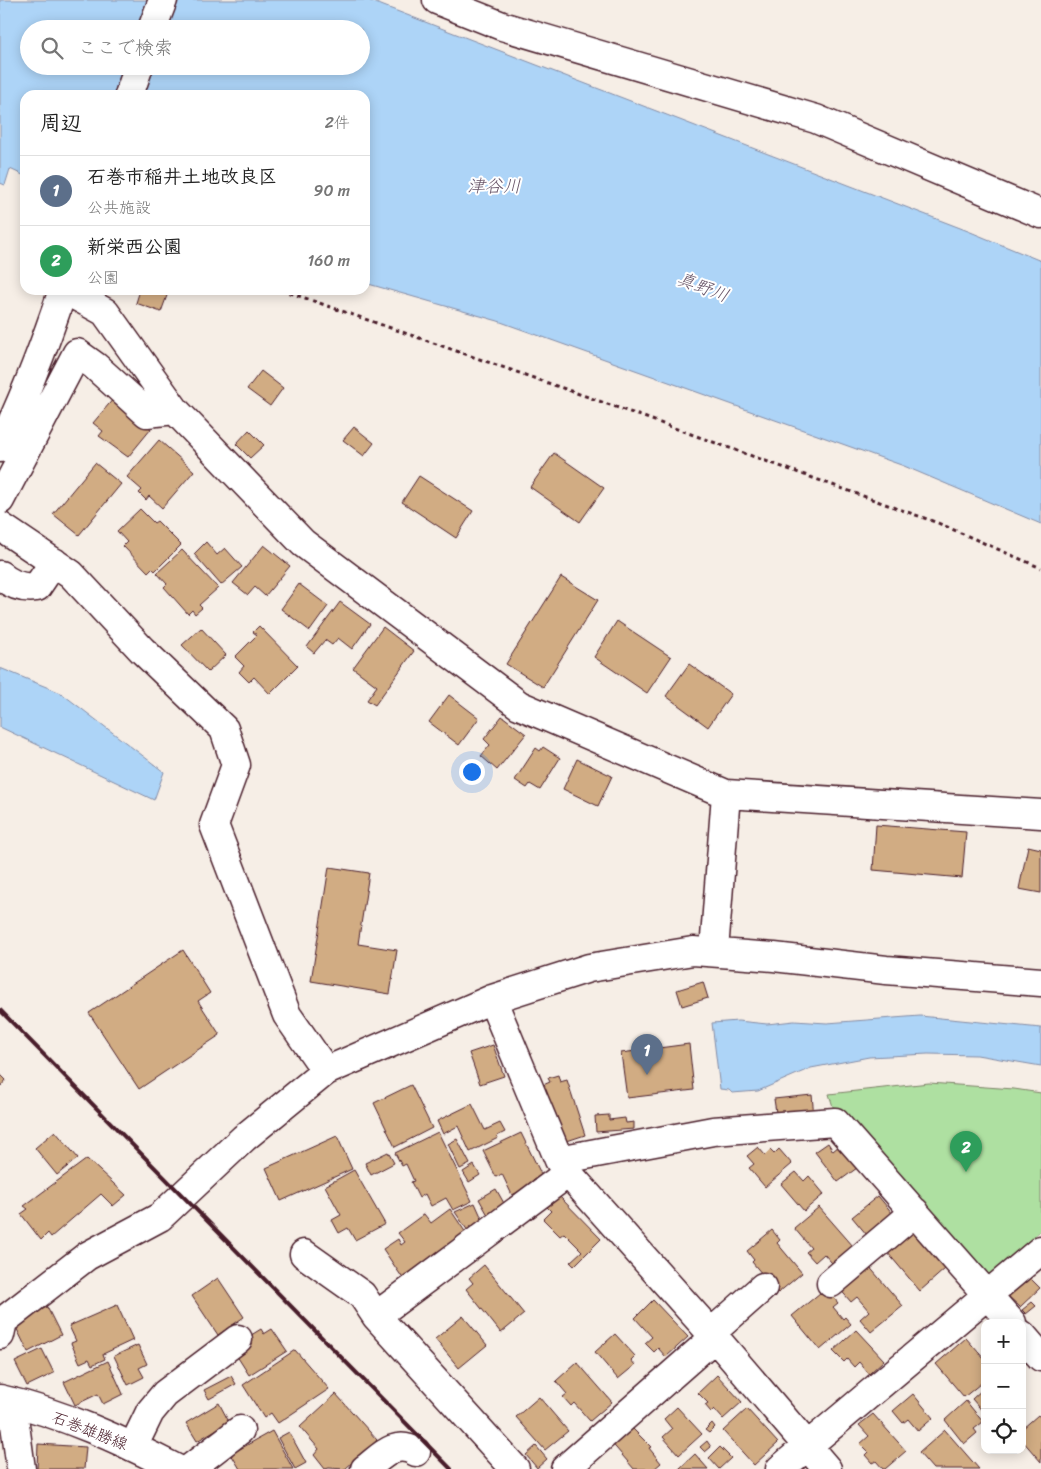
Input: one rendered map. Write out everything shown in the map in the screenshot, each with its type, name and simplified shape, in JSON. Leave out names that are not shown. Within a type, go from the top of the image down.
[{"type":"street","points":[[155,20],[163,0]]},
{"type":"street","points":[[437,0],[502,26],[816,119],[1041,214]]},
{"type":"street","points":[[131,90],[136,75]]},
{"type":"street","points":[[0,448],[17,413],[62,295]]},
{"type":"street","points":[[73,295],[105,312],[175,410],[303,544],[519,705],[726,794],[1041,814]]},
{"type":"street","points":[[0,500],[77,353],[95,366],[147,413],[175,410]]},
{"type":"street","points":[[0,526],[71,574],[142,650],[224,729],[236,765],[214,826],[286,1015],[326,1071]]},
{"type":"street","points":[[0,575],[6,580],[27,589],[37,587],[54,562]]},
{"type":"street","points":[[714,952],[726,794]]},
{"type":"street","points":[[0,1335],[3,1321],[87,1256],[160,1217],[244,1138],[326,1071],[492,999],[589,968],[693,951],[886,970],[1041,982]]},
{"type":"street","points":[[492,999],[563,1166],[713,1335],[826,1469]]},
{"type":"street","points":[[376,1316],[563,1166],[713,1131],[835,1122],[1008,1319]]},
{"type":"street","points":[[831,1283],[915,1212]]},
{"type":"street","points":[[780,1469],[1041,1250]]},
{"type":"street","points":[[304,1254],[362,1295],[376,1316],[515,1469]]},
{"type":"street","points":[[565,1469],[713,1335],[763,1287]]},
{"type":"street","points":[[133,1447],[150,1412],[164,1394],[238,1339]]},
{"type":"street","points":[[1026,1340],[1041,1357]]},
{"type":"street","points":[[6,1400],[21,1469]]},
{"type":"street","name":"石巻雄勝線","points":[[6,1400],[90,1429],[133,1447],[177,1469]]},
{"type":"street","points":[[190,1469],[240,1430]]},
{"type":"street","points":[[365,1469],[395,1447],[408,1447],[416,1452]]},
{"type":"path","points":[[296,295],[588,397],[928,520],[1041,568]]},
{"type":"green space","points":[[929,1083],[1014,1089],[1041,1093],[1041,1230],[988,1276],[835,1113],[829,1094]]},
{"type":"water","name":"津谷川","points":[[0,0],[368,0],[968,231],[1041,261],[1041,524],[904,466],[498,321],[370,284],[370,90],[20,90],[20,174],[10,169],[5,185],[0,183]]},
{"type":"water","points":[[0,668],[61,693],[164,772],[154,800],[0,727]]},
{"type":"water","points":[[920,1016],[1041,1028],[1041,1066],[977,1055],[928,1054],[869,1057],[811,1068],[758,1091],[732,1093],[729,1090],[720,1089],[712,1023],[738,1021],[767,1024],[794,1021],[827,1023]]},
{"type":"building","points":[[138,295],[167,295],[161,312],[136,303]]},
{"type":"building","points":[[261,371],[283,388],[270,406],[247,389]]},
{"type":"building","points":[[114,398],[151,429],[128,457],[99,436],[103,431],[93,423]]},
{"type":"building","points":[[354,427],[374,443],[364,456],[343,440]]},
{"type":"building","points":[[249,430],[264,445],[250,458],[236,444]]},
{"type":"building","points":[[159,440],[194,471],[162,508],[149,496],[146,500],[139,493],[142,490],[127,477]]},
{"type":"building","points":[[554,453],[604,488],[580,522],[530,487]]},
{"type":"building","points":[[95,463],[121,484],[79,535],[53,514]]},
{"type":"building","points":[[419,476],[473,511],[456,538],[402,502]]},
{"type":"building","points":[[140,509],[154,523],[157,521],[181,545],[155,571],[152,568],[148,572],[123,546],[127,542],[117,531]]},
{"type":"building","points":[[206,542],[217,555],[225,548],[242,567],[221,585],[194,554]]},
{"type":"building","points":[[264,545],[290,566],[265,596],[255,587],[248,595],[233,583]]},
{"type":"building","points":[[182,550],[218,588],[199,605],[202,608],[195,614],[192,610],[188,614],[164,587],[167,584],[157,573]]},
{"type":"building","points":[[561,577],[598,600],[543,687],[506,664]]},
{"type":"building","points":[[299,584],[328,606],[310,631],[281,609]]},
{"type":"building","points":[[340,602],[370,624],[352,649],[338,638],[332,645],[325,640],[314,653],[307,647]]},
{"type":"building","points":[[617,621],[671,657],[647,693],[594,657]]},
{"type":"building","points":[[259,626],[298,666],[270,694],[254,677],[249,682],[239,672],[244,666],[235,657],[257,635],[253,632]]},
{"type":"building","points":[[383,627],[414,651],[375,705],[367,700],[377,686],[353,668]]},
{"type":"building","points":[[201,628],[226,655],[208,672],[182,645]]},
{"type":"building","points":[[689,664],[731,694],[708,727],[666,696]]},
{"type":"building","points":[[449,695],[479,718],[459,745],[429,722]]},
{"type":"building","points":[[502,716],[526,734],[497,770],[481,756],[490,745],[484,739]]},
{"type":"building","points":[[543,747],[560,758],[540,790],[530,784],[527,788],[515,780],[536,748],[540,751]]},
{"type":"building","points":[[577,759],[612,776],[598,806],[563,789]]},
{"type":"building","points":[[876,825],[966,832],[962,878],[873,870]]},
{"type":"building","points":[[1028,846],[1041,849],[1041,893],[1019,889]]},
{"type":"building","points":[[329,867],[369,873],[358,944],[397,950],[390,994],[311,981]]},
{"type":"building","points":[[183,950],[210,993],[198,1001],[220,1035],[139,1089],[89,1013]]},
{"type":"building","points":[[703,982],[708,998],[682,1006],[677,990]]},
{"type":"building","points":[[689,1044],[694,1090],[627,1098],[621,1053]]},
{"type":"building","points":[[493,1045],[504,1076],[480,1084],[469,1053]]},
{"type":"building","points":[[0,1074],[6,1080],[0,1087]]},
{"type":"building","points":[[558,1075],[560,1082],[567,1080],[585,1135],[561,1143],[543,1085],[550,1082],[548,1078]]},
{"type":"building","points":[[411,1085],[432,1128],[395,1147],[374,1103]]},
{"type":"building","points":[[812,1095],[814,1116],[777,1119],[774,1099]]},
{"type":"building","points":[[472,1104],[485,1130],[500,1123],[505,1132],[497,1136],[498,1138],[470,1152],[458,1126],[443,1134],[437,1121]]},
{"type":"building","points":[[609,1115],[609,1120],[625,1118],[626,1123],[634,1122],[634,1129],[596,1132],[595,1116]]},
{"type":"building","points":[[55,1131],[78,1158],[57,1175],[35,1148]]},
{"type":"building","points":[[438,1132],[472,1201],[453,1210],[446,1198],[431,1206],[425,1194],[419,1198],[411,1182],[414,1181],[406,1164],[402,1166],[395,1153]]},
{"type":"building","points":[[521,1133],[544,1180],[512,1195],[502,1174],[496,1177],[483,1151]]},
{"type":"building","points":[[337,1136],[352,1169],[281,1201],[266,1168]]},
{"type":"building","points":[[457,1139],[470,1164],[460,1169],[448,1144]]},
{"type":"building","points":[[828,1143],[833,1151],[839,1146],[857,1168],[838,1182],[815,1152]]},
{"type":"building","points":[[758,1147],[765,1155],[770,1150],[774,1154],[779,1149],[792,1164],[765,1187],[749,1168],[754,1164],[747,1156]]},
{"type":"building","points":[[388,1152],[394,1163],[371,1175],[365,1163]]},
{"type":"building","points":[[87,1159],[126,1195],[113,1206],[101,1194],[51,1237],[48,1233],[41,1240],[21,1214],[28,1209],[24,1206]]},
{"type":"building","points":[[474,1165],[480,1175],[469,1182],[463,1172]]},
{"type":"building","points":[[354,1170],[385,1224],[355,1240],[348,1228],[339,1233],[332,1220],[341,1215],[325,1186]]},
{"type":"building","points":[[796,1172],[804,1181],[809,1176],[824,1194],[804,1211],[781,1184]]},
{"type":"building","points":[[496,1189],[505,1205],[488,1215],[479,1199]]},
{"type":"building","points":[[558,1195],[601,1239],[574,1266],[570,1262],[582,1251],[564,1233],[560,1236],[543,1219],[551,1211],[547,1207]]},
{"type":"building","points":[[878,1196],[898,1220],[872,1241],[852,1217]]},
{"type":"building","points":[[475,1203],[484,1223],[470,1234],[455,1212]]},
{"type":"building","points":[[819,1207],[853,1246],[832,1263],[824,1254],[815,1262],[806,1252],[811,1248],[794,1228]]},
{"type":"building","points":[[450,1209],[468,1236],[404,1280],[383,1249],[398,1239],[401,1245],[405,1242],[398,1233],[424,1214],[431,1223]]},
{"type":"building","points":[[772,1230],[780,1240],[777,1243],[802,1273],[778,1293],[752,1262],[754,1260],[747,1251]]},
{"type":"building","points":[[913,1230],[945,1269],[920,1291],[887,1252]]},
{"type":"building","points":[[867,1264],[903,1306],[871,1332],[860,1319],[869,1311],[857,1297],[851,1302],[839,1288]]},
{"type":"building","points":[[484,1265],[524,1314],[501,1333],[466,1289],[473,1283],[469,1278]]},
{"type":"building","points":[[1029,1277],[1040,1288],[1020,1307],[1008,1296]]},
{"type":"building","points":[[218,1278],[244,1317],[218,1335],[192,1296]]},
{"type":"building","points":[[826,1288],[838,1303],[833,1307],[843,1319],[845,1317],[851,1324],[820,1350],[792,1316]]},
{"type":"building","points":[[653,1300],[688,1337],[666,1357],[658,1348],[654,1352],[645,1343],[652,1337],[635,1318]]},
{"type":"building","points":[[1032,1302],[1036,1306],[1026,1314],[1022,1310]]},
{"type":"building","points":[[117,1305],[133,1340],[103,1354],[105,1359],[92,1365],[89,1359],[80,1363],[71,1343],[76,1341],[69,1326]]},
{"type":"building","points":[[47,1307],[61,1335],[28,1352],[14,1323]]},
{"type":"building","points":[[463,1316],[487,1345],[459,1368],[435,1339]]},
{"type":"building","points":[[261,1329],[264,1334],[272,1329],[287,1351],[249,1375],[235,1353],[252,1342],[248,1337]]},
{"type":"building","points":[[856,1330],[884,1360],[869,1374],[859,1362],[854,1367],[847,1359],[844,1362],[833,1351]]},
{"type":"building","points":[[615,1334],[635,1356],[631,1360],[635,1365],[618,1379],[595,1352]]},
{"type":"building","points":[[966,1338],[981,1355],[981,1383],[964,1397],[936,1364]]},
{"type":"building","points":[[138,1345],[147,1364],[139,1368],[144,1377],[128,1385],[114,1356]]},
{"type":"building","points":[[42,1349],[54,1373],[27,1386],[15,1362]]},
{"type":"building","points":[[295,1350],[329,1389],[278,1423],[271,1413],[264,1418],[243,1385]]},
{"type":"building","points":[[108,1361],[123,1394],[103,1404],[98,1394],[75,1405],[64,1382]]},
{"type":"building","points":[[577,1362],[612,1402],[590,1421],[574,1403],[571,1406],[563,1397],[567,1394],[556,1381]]},
{"type":"building","points":[[717,1375],[742,1402],[723,1419],[714,1409],[711,1412],[705,1405],[708,1403],[698,1393]]},
{"type":"building","points":[[231,1376],[236,1384],[209,1399],[204,1390]]},
{"type":"building","points":[[981,1391],[981,1409],[972,1399]]},
{"type":"building","points":[[336,1394],[377,1440],[345,1469],[325,1469],[314,1455],[319,1449],[300,1427]]},
{"type":"building","points":[[913,1394],[933,1418],[918,1431],[908,1419],[903,1423],[893,1411]]},
{"type":"building","points":[[539,1397],[568,1431],[545,1450],[516,1417]]},
{"type":"building","points":[[966,1401],[981,1420],[981,1424],[974,1429],[977,1433],[964,1444],[945,1420]]},
{"type":"building","points":[[219,1403],[229,1422],[197,1441],[186,1423]]},
{"type":"building","points":[[677,1407],[702,1434],[679,1455],[663,1437],[672,1429],[664,1419]]},
{"type":"building","points":[[747,1409],[778,1443],[754,1465],[723,1431]]},
{"type":"building","points":[[873,1414],[906,1451],[885,1469],[876,1461],[872,1463],[865,1455],[868,1452],[860,1444],[869,1436],[859,1425]]},
{"type":"building","points":[[1038,1415],[1041,1418],[1041,1462],[1026,1445],[1026,1426]]},
{"type":"building","points":[[712,1423],[715,1427],[709,1433],[705,1430]]},
{"type":"building","points":[[629,1425],[651,1447],[649,1448],[661,1463],[654,1469],[634,1469],[610,1441]]},
{"type":"building","points":[[945,1430],[979,1469],[933,1469],[919,1453]]},
{"type":"building","points":[[272,1431],[293,1469],[240,1469],[231,1454]]},
{"type":"building","points":[[289,1432],[306,1463],[295,1469],[278,1438]]},
{"type":"building","points":[[707,1441],[711,1447],[705,1452],[700,1447]]},
{"type":"building","points":[[38,1444],[86,1447],[84,1469],[37,1469]]},
{"type":"building","points":[[536,1446],[547,1459],[537,1468],[526,1455]]},
{"type":"building","points":[[720,1447],[731,1458],[719,1469],[709,1458]]},
{"type":"building","points":[[695,1454],[708,1469],[679,1469]]},
{"type":"railway","points":[[0,1010],[451,1469]]},
{"type":"place","name":"石巻市稲井土地改良区","points":[[647,1075]]},
{"type":"place","name":"新栄西公園","points":[[966,1172]]},
{"type":"water label","name":"真野川","points":[[703,287]]}]
